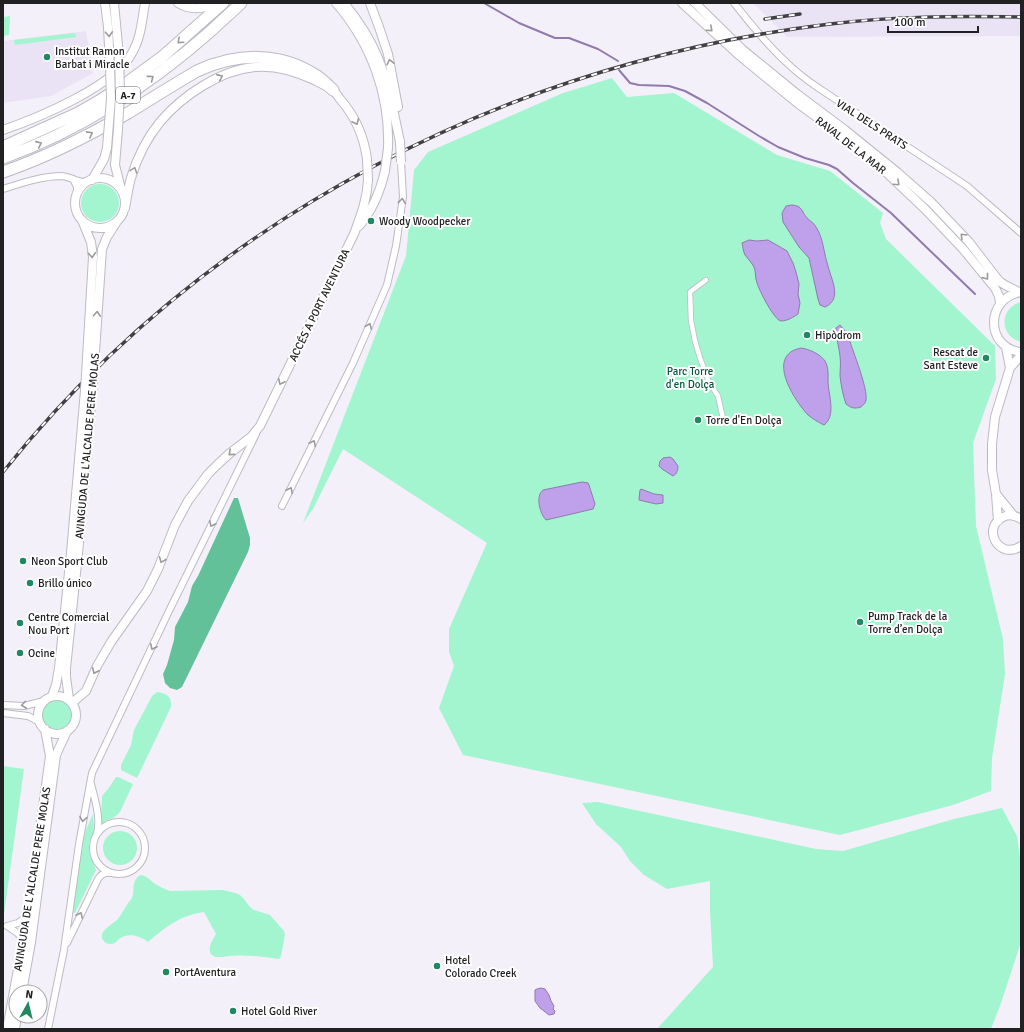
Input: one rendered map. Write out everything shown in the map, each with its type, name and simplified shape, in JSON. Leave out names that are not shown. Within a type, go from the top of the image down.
[{"type":"highway","points":[[209,15],[215,3]]},
{"type":"highway","name":"A-7","points":[[5,146],[78,113],[134,78],[162,57],[222,3]]},
{"type":"highway","name":"A-7","points":[[3,158],[59,135],[99,114],[187,52],[240,4]]},
{"type":"highway","points":[[3,172],[72,144],[128,113],[197,71],[228,60],[254,57],[288,62],[314,74],[333,90]]},
{"type":"street","points":[[77,194],[81,187],[89,181],[104,159],[107,148],[111,99],[108,27],[105,3]]},
{"type":"street","points":[[114,3],[119,56],[120,94],[115,165],[124,196],[125,208]]},
{"type":"street","points":[[3,130],[47,112],[73,99],[96,87],[115,72],[127,61],[135,47],[141,27],[145,3]]},
{"type":"street","points":[[178,3],[183,6],[204,8],[215,3]]},
{"type":"street","points":[[336,3],[354,21]]},
{"type":"street","points":[[282,506],[353,364],[386,285],[396,246],[403,197],[400,142],[387,82],[378,57],[366,41],[344,3]]},
{"type":"street","points":[[370,3],[388,54],[391,67],[401,125],[400,142]]},
{"type":"street","name":"RAVAL DE LA MAR","points":[[682,3],[756,70],[849,141],[888,174],[925,209],[963,249],[995,288],[999,296],[1000,304]]},
{"type":"street","name":"RAVAL DE LA MAR","points":[[695,3],[743,50],[897,172],[930,202],[969,242],[999,281],[1020,292]]},
{"type":"street","name":"VIAL DELS PRATS","points":[[734,3],[765,41],[800,75],[820,90],[967,186],[1021,233]]},
{"type":"street","points":[[354,234],[368,216],[380,190],[385,172],[388,148],[387,111],[366,41]]},
{"type":"street","points":[[73,179],[77,187],[75,204],[80,218],[85,223],[98,228],[112,225],[118,221],[123,213],[131,178],[142,150],[154,130],[174,107],[205,84],[246,68],[271,67],[285,69],[306,76],[333,90]]},
{"type":"street","name":"ACCÉS A PORT AVENTURA","points":[[64,950],[79,844],[92,772],[169,611],[354,234],[366,201],[368,180],[367,159],[362,139],[353,115],[333,90]]},
{"type":"street","points":[[3,189],[49,177],[66,177],[81,182],[98,178],[109,180],[119,186],[122,191]]},
{"type":"street","name":"AVINGUDA DE L'ALCALDE PERE MOLAS","points":[[52,696],[56,686],[59,668],[74,523],[85,390],[93,257],[91,242],[80,218]]},
{"type":"street","name":"AVINGUDA DE L'ALCALDE PERE MOLAS","points":[[71,701],[66,677],[66,668],[93,383],[102,249],[107,237],[118,221]]},
{"type":"street","points":[[706,280],[690,292],[691,321],[700,358],[709,382],[718,396],[724,423]]},
{"type":"street","name":"RAVAL DE LA MAR","points":[[1000,304],[1006,298],[1020,292]]},
{"type":"street","points":[[998,521],[992,470],[992,444],[995,417],[1010,368],[1021,354],[1006,347],[998,338],[994,326],[995,315],[1000,304]]},
{"type":"street","points":[[1006,347],[1010,368]]},
{"type":"street","name":"ACCÉS A PORT AVENTURA","points":[[71,701],[86,691],[111,642],[146,592],[158,569],[175,526],[188,501],[208,474],[230,453],[251,437],[260,426]]},
{"type":"street","points":[[996,494],[1017,517]]},
{"type":"street","points":[[1017,517],[1007,516],[998,521],[994,526],[993,532],[997,544],[1002,548],[1007,550],[1015,550],[1021,546]]},
{"type":"street","points":[[3,705],[24,706],[44,701],[52,696],[59,696],[71,701],[76,710],[76,719],[72,727],[60,734],[45,729],[38,716],[40,706],[44,701]]},
{"type":"street","points":[[3,713],[28,716],[40,722]]},
{"type":"street","name":"AVINGUDA DE L'ALCALDE PERE MOLAS","points":[[7,1029],[28,915],[50,756],[45,729]]},
{"type":"street","name":"AVINGUDA DE L'ALCALDE PERE MOLAS","points":[[23,984],[31,942],[56,755],[67,731]]},
{"type":"street","points":[[90,780],[97,806],[98,829],[94,840],[94,856],[98,863],[111,873]]},
{"type":"street","points":[[48,1029],[64,950],[98,879],[104,873],[127,873],[135,869],[145,855],[146,848],[142,834],[131,825],[124,822],[109,824],[98,833],[94,840]]},
{"type":"street","points":[[5,925],[18,923],[28,915]]},
{"type":"street","points":[[5,925],[24,939]]},
{"type":"shaded area","points":[[753,3],[1021,3],[1021,36],[787,37]]},
{"type":"shaded area","name":"Institut Ramon Barbat i Miracle","points":[[86,31],[93,73],[51,96],[3,103],[3,41]]},
{"type":"shaded area","points":[[792,205],[800,208],[807,218],[813,223],[820,236],[835,294],[830,303],[825,307],[820,305],[818,299],[809,258],[799,247],[783,222],[782,213],[786,206]]},
{"type":"shaded area","points":[[749,240],[768,240],[787,251],[793,263],[799,284],[798,294],[800,303],[798,314],[788,320],[781,321],[775,316],[761,292],[757,283],[754,267],[744,252],[742,243]]},
{"type":"shaded area","points":[[840,325],[846,332],[849,339],[865,388],[866,401],[859,408],[853,408],[846,404],[843,394],[836,332],[836,328]]},
{"type":"shaded area","points":[[801,348],[811,351],[823,358],[827,366],[831,411],[828,421],[824,425],[808,415],[802,408],[790,389],[786,378],[784,368],[785,359],[790,352]]},
{"type":"shaded area","points":[[670,457],[678,466],[677,472],[673,476],[659,466],[660,461],[663,458]]},
{"type":"shaded area","points":[[582,482],[588,483],[589,485],[595,504],[593,509],[546,520],[539,505],[539,496],[543,490]]},
{"type":"shaded area","points":[[641,489],[654,494],[663,495],[663,503],[656,504],[639,500]]},
{"type":"shaded area","points":[[541,988],[545,989],[549,995],[554,1006],[554,1014],[549,1015],[540,1008],[535,1001],[535,990]]},
{"type":"green space","points":[[10,16],[9,35],[3,36],[3,17]]},
{"type":"green space","points":[[75,33],[76,37],[15,45],[14,40]]},
{"type":"green space","name":"Parc Torre d'en Dolça","points":[[612,78],[627,97],[674,93],[777,155],[830,171],[883,213],[880,223],[886,239],[995,346],[996,379],[973,443],[976,526],[1003,639],[1005,674],[992,758],[991,791],[953,805],[840,835],[463,755],[439,708],[454,666],[449,652],[449,629],[487,543],[343,449],[313,509],[303,523],[406,256],[414,170],[428,152],[563,93]]},
{"type":"green space","points":[[96,184],[104,184],[114,189],[118,196],[118,210],[114,217],[104,222],[96,222],[86,217],[84,214],[81,207],[81,199],[86,189],[89,187]]},
{"type":"green space","points":[[1021,302],[1021,342],[1014,339],[1009,334],[1004,322],[1009,310],[1014,305]]},
{"type":"green space","points":[[234,498],[238,498],[250,538],[248,552],[182,687],[177,690],[170,688],[165,683],[163,674],[174,640],[175,627],[188,602],[192,586]]},
{"type":"green space","points":[[157,692],[164,693],[170,698],[171,707],[137,778],[121,770],[121,765],[131,745],[134,730],[152,696]]},
{"type":"green space","points":[[57,700],[68,704],[72,715],[68,726],[57,730],[46,726],[42,715],[46,704]]},
{"type":"green space","points":[[3,766],[24,769],[4,914],[3,914]]},
{"type":"green space","points":[[116,777],[133,784],[120,812],[116,816],[101,824],[102,796]]},
{"type":"green space","points":[[598,802],[816,849],[843,851],[954,819],[1002,808],[1017,836],[1021,865],[1021,942],[991,1029],[657,1029],[713,967],[710,881],[667,889],[644,875],[630,861],[621,847],[596,824],[582,803]]},
{"type":"green space","points":[[93,814],[94,832],[89,843],[89,848],[90,856],[96,870],[75,913],[72,913],[81,851],[86,830]]},
{"type":"green space","points":[[117,831],[123,831],[132,836],[136,842],[136,854],[132,860],[123,865],[117,865],[108,860],[103,851],[103,845],[108,836]]},
{"type":"green space","points":[[141,875],[170,891],[223,890],[240,895],[254,910],[270,915],[284,931],[285,935],[281,956],[279,959],[250,956],[213,956],[210,949],[216,934],[204,912],[188,916],[174,922],[148,942],[142,938],[130,935],[119,939],[112,944],[106,943],[103,940],[102,934],[106,928],[118,919],[132,898],[136,879]]},
{"type":"waterway","points":[[484,3],[519,23],[555,38],[569,38],[598,49],[618,61]]},
{"type":"waterway","points":[[619,70],[630,83],[639,85],[669,86],[685,91],[778,147],[837,169],[891,213],[975,294]]},
{"type":"railway","points":[[765,19],[800,14]]},
{"type":"railway","points":[[3,472],[84,381],[173,300],[269,228],[372,167],[481,116],[594,75],[710,44],[830,24],[877,19],[925,17],[1021,17]]},
{"type":"place","name":"Institut Ramon Barbat i Miracle","points":[[47,57]]},
{"type":"place","name":"Woody Woodpecker","points":[[371,221]]},
{"type":"place","name":"Hipòdrom","points":[[807,335]]},
{"type":"place","name":"Rescat de Sant Esteve","points":[[986,358]]},
{"type":"place","name":"Torre d'En Dolça","points":[[698,420]]},
{"type":"place","name":"Neon Sport Club","points":[[23,561]]},
{"type":"place","name":"Brillo único","points":[[30,583]]},
{"type":"place","name":"Pump Track de la Torre d’en Dolça","points":[[860,622]]},
{"type":"place","name":"Centre Comercial Nou Port","points":[[20,623]]},
{"type":"place","name":"Ocine","points":[[20,653]]},
{"type":"place","name":"Hotel Colorado Creek","points":[[437,966]]},
{"type":"place","name":"PortAventura","points":[[166,972]]},
{"type":"place","name":"Hotel Gold River","points":[[233,1011]]}]
